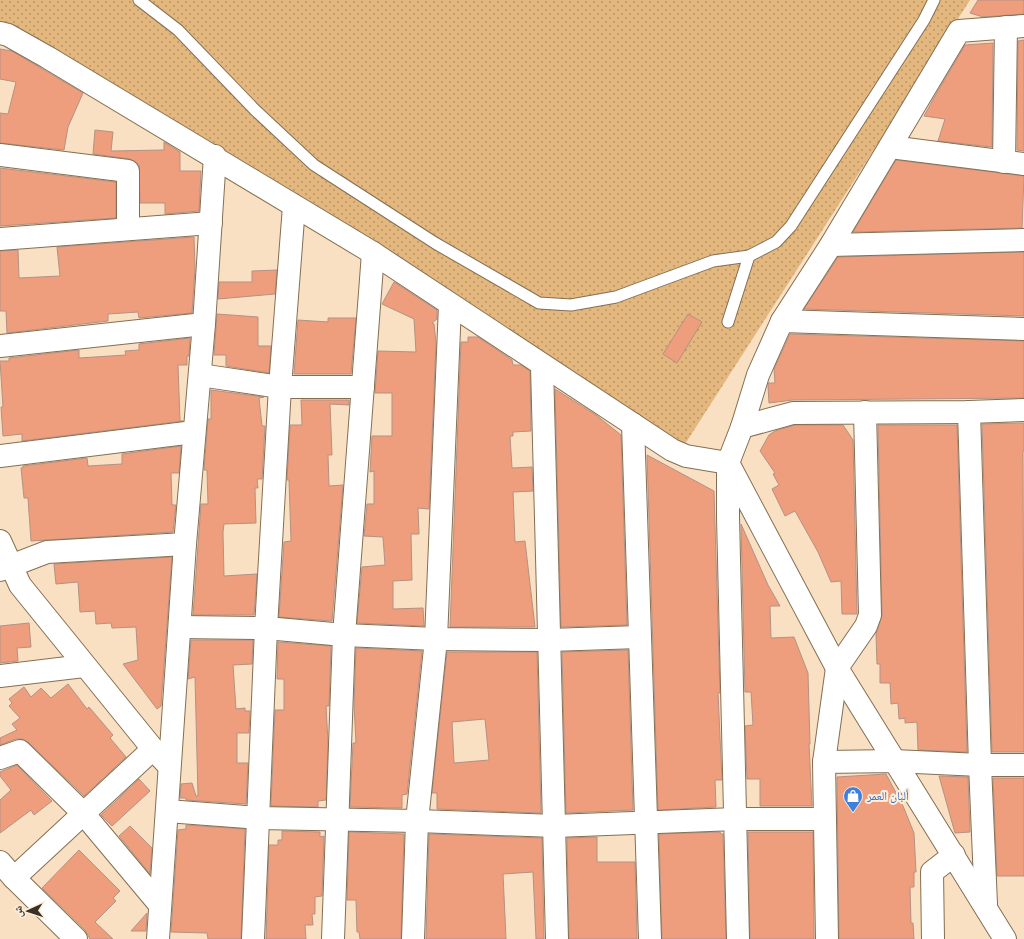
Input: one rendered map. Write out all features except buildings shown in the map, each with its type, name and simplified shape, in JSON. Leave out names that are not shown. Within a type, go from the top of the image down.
[{"type":"street","points":[[738,939],[728,463],[742,427],[758,375],[782,321],[831,245],[959,31],[1015,26],[1014,163],[890,147]]},
{"type":"street","points":[[0,33],[8,35],[47,57],[215,156],[294,206],[373,253],[542,366],[672,450],[686,456],[728,463]]},
{"type":"street","points":[[0,155],[128,171],[128,228]]},
{"type":"street","points":[[158,939],[185,544],[204,324],[215,156]]},
{"type":"street","points":[[253,939],[266,628],[280,387],[294,206]]},
{"type":"street","points":[[0,239],[128,228],[211,223]]},
{"type":"street","points":[[831,245],[1024,240]]},
{"type":"street","points":[[333,939],[344,635],[373,253]]},
{"type":"street","points":[[413,939],[417,821],[436,639],[450,305]]},
{"type":"street","points":[[782,321],[1024,329]]},
{"type":"street","points":[[0,346],[204,324]]},
{"type":"street","points":[[542,366],[557,939]]},
{"type":"street","points":[[200,375],[280,387],[364,387]]},
{"type":"street","points":[[742,427],[793,413],[969,412],[1024,410]]},
{"type":"street","points":[[827,939],[824,762],[837,668],[866,626],[870,615],[865,412]]},
{"type":"street","points":[[969,412],[986,907]]},
{"type":"street","points":[[633,424],[650,939]]},
{"type":"street","points":[[0,456],[194,432]]},
{"type":"street","points":[[728,463],[837,668],[1005,939]]},
{"type":"street","points":[[0,541],[6,568],[84,666],[169,766]]},
{"type":"street","points":[[6,568],[47,552],[185,544]]},
{"type":"street","points":[[180,627],[266,628],[344,635],[436,639],[550,640],[639,637]]},
{"type":"street","points":[[0,676],[84,666]]},
{"type":"street","points":[[76,939],[7,870],[83,814],[153,749]]},
{"type":"street","points":[[0,758],[20,751],[83,814],[160,905]]},
{"type":"street","points":[[824,762],[894,761],[980,765],[1024,764]]},
{"type":"street","points":[[167,811],[258,818],[417,821],[554,826],[736,819],[824,819]]},
{"type":"street","points":[[933,939],[932,872],[954,855]]},
{"type":"lane","points":[[139,0],[178,30],[255,110],[314,165],[435,243],[539,303],[571,305],[616,297],[713,261],[749,256],[776,242],[790,226],[924,20],[934,0]]},
{"type":"lane","points":[[728,322],[749,256]]},
{"type":"shaded area","points":[[0,0],[970,0],[678,455],[0,26]]},
{"type":"place","name":"ألبان العمر","points":[[853,813]]}]
